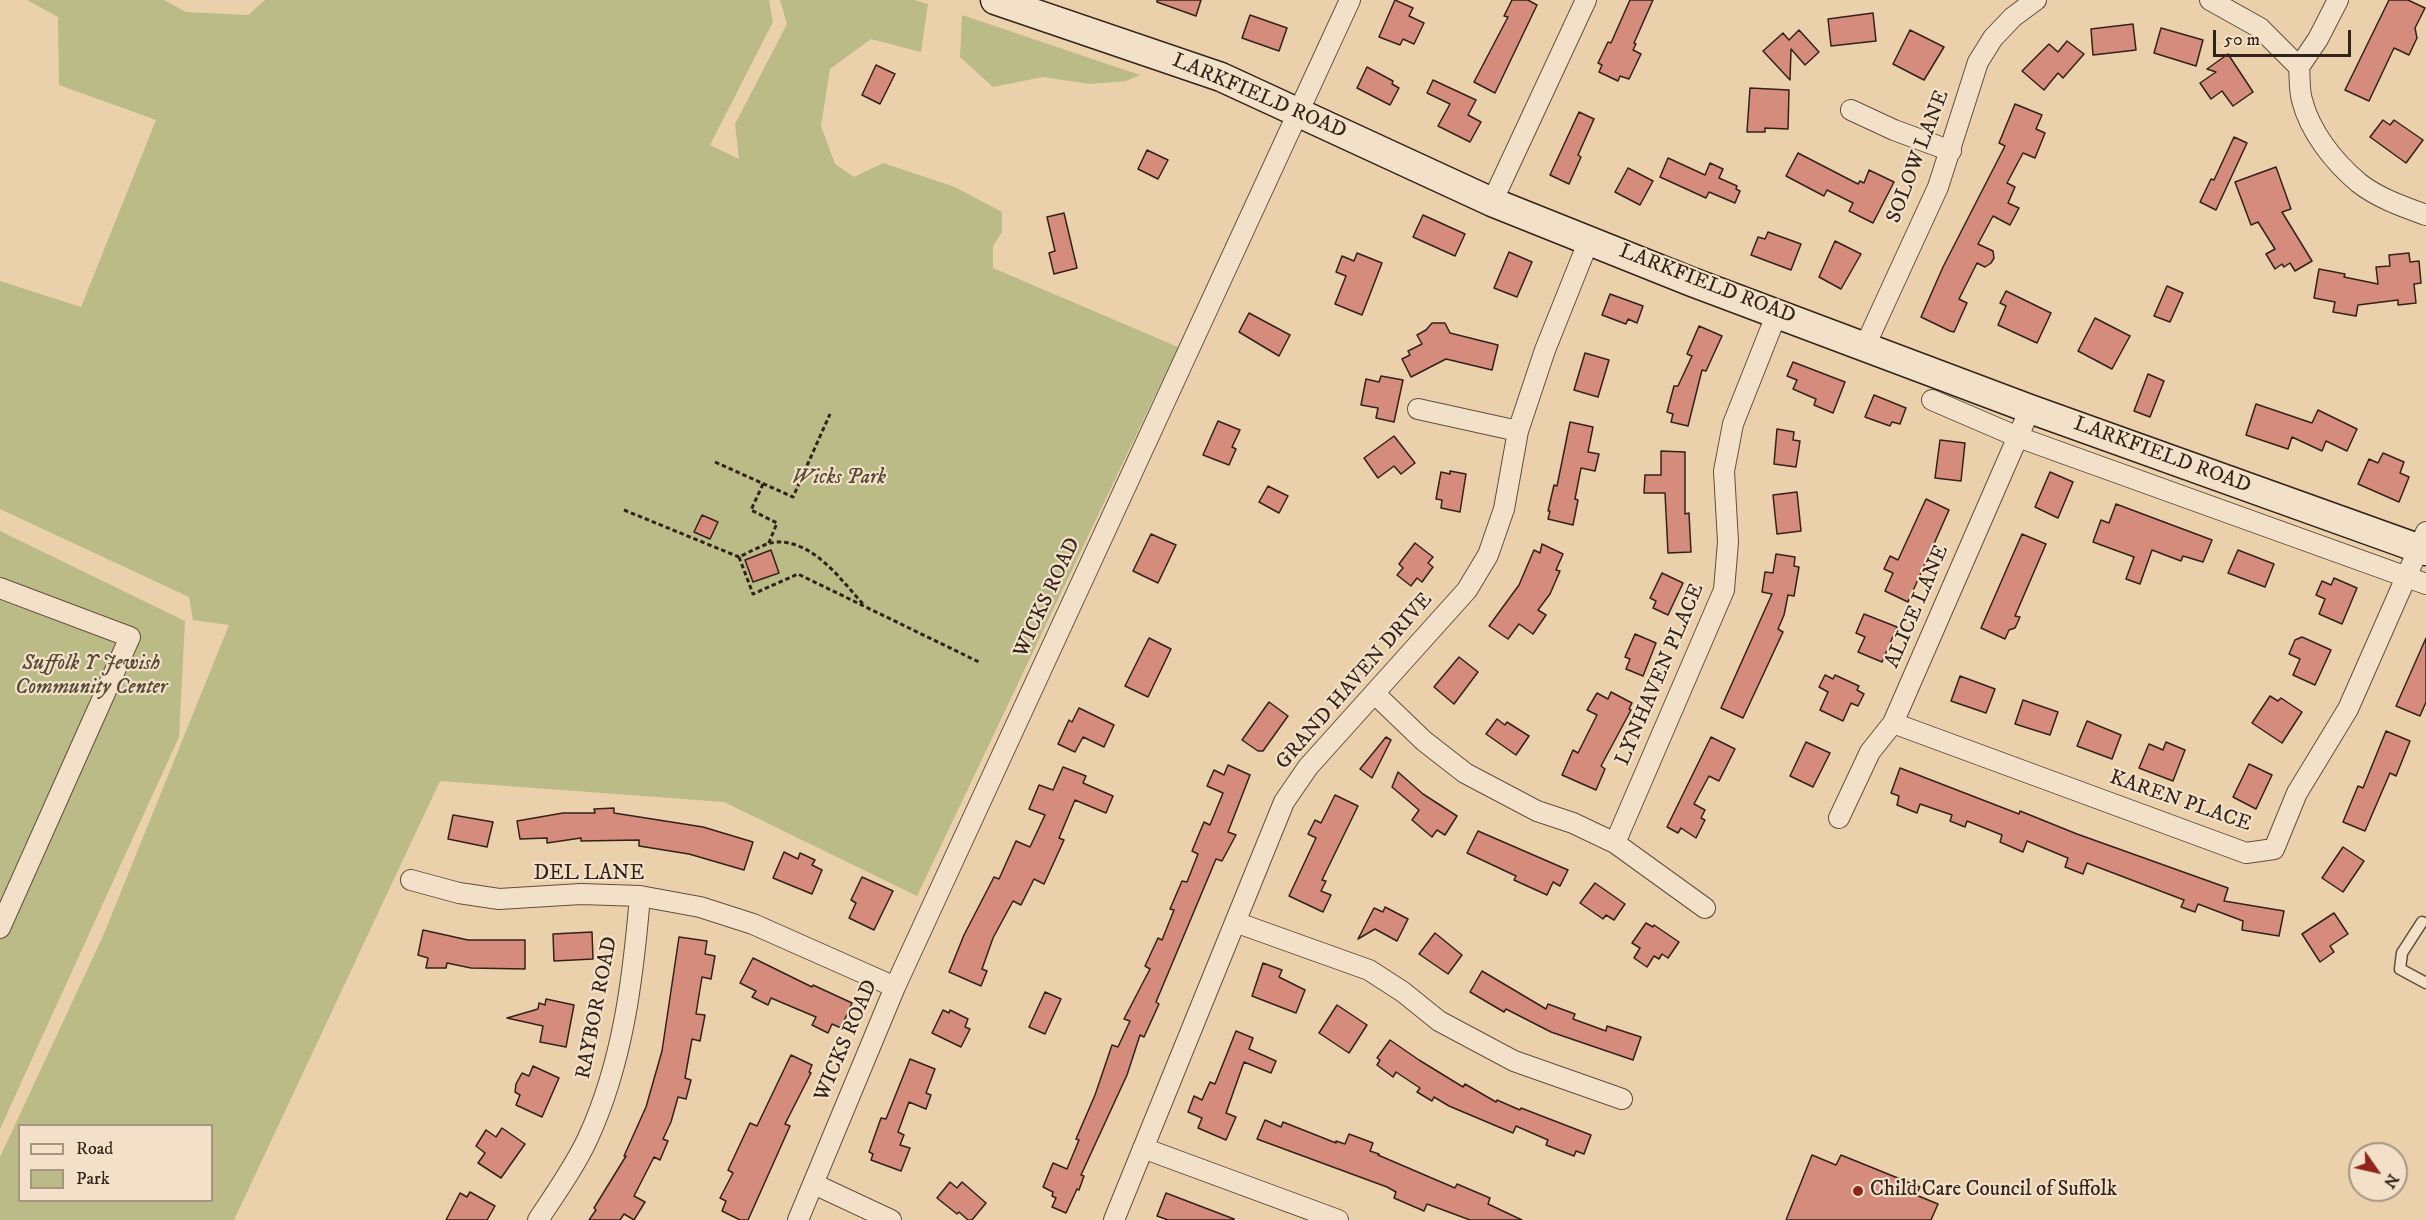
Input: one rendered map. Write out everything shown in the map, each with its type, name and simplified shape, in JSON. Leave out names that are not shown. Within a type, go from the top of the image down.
[{"type":"main road","name":"LARKFIELD ROAD","points":[[995,0],[1221,77],[1492,202],[1692,282],[2030,409],[2424,544]]},
{"type":"street","name":"WICKS ROAD","points":[[798,1220],[895,987],[1350,0]]},
{"type":"street","points":[[1492,202],[1586,0]]},
{"type":"street","name":"SOLOW LANE","points":[[1865,346],[1938,187],[1978,62],[1994,38],[2013,17],[2036,0]]},
{"type":"street","points":[[2210,0],[2260,28],[2299,67]]},
{"type":"street","points":[[2338,0],[2318,39],[2299,67],[2301,99],[2317,135],[2331,154],[2360,184],[2397,205],[2426,215]]},
{"type":"street","points":[[1851,110],[1894,130],[1951,151]]},
{"type":"street","name":"GRAND HAVEN DRIVE","points":[[1114,1220],[1284,802],[1308,767],[1467,590],[1488,555],[1504,509],[1518,431],[1545,350],[1589,240]]},
{"type":"street","name":"LYNHAVEN PLACE","points":[[1615,843],[1724,590],[1728,542],[1725,461],[1733,424],[1777,313]]},
{"type":"street","name":"LARKFIELD ROAD","points":[[1932,400],[2018,437],[2426,584]]},
{"type":"street","points":[[1418,409],[1518,431]]},
{"type":"street","name":"ALICE LANE","points":[[1839,818],[1869,752],[1893,723],[2030,409]]},
{"type":"street","name":"KAREN PLACE","points":[[1893,723],[2246,853],[2274,849],[2296,793],[2348,709],[2405,578],[2424,544]]},
{"type":"street","points":[[0,588],[129,637],[0,928]]},
{"type":"street","points":[[1375,694],[1424,741],[1465,773],[1537,811],[1573,823],[1615,843],[1705,908]]},
{"type":"street","name":"DEL LANE","points":[[411,880],[459,893],[499,899],[581,894],[639,897],[700,907],[753,924],[895,987]]},
{"type":"street","name":"RAYBOR ROAD","points":[[538,1220],[588,1139],[607,1092],[621,1039],[633,972],[639,897]]},
{"type":"street","points":[[1235,922],[1369,970],[1403,992],[1439,1021],[1514,1061],[1622,1099]]},
{"type":"street","points":[[1143,1148],[1338,1220]]},
{"type":"street","points":[[813,1184],[891,1220]]},
{"type":"lane","points":[[2422,922],[2402,953],[2400,969],[2426,983]]},
{"type":"path","points":[[715,462],[793,497],[830,414]]},
{"type":"path","points":[[763,484],[751,510],[777,523],[768,545]]},
{"type":"path","points":[[624,510],[739,557],[776,542],[813,553],[838,576],[864,606]]},
{"type":"path","points":[[739,557],[753,594],[798,574],[981,663]]},
{"type":"green space","name":"Wicks Park","points":[[27,0],[164,0],[186,12],[248,15],[265,0],[769,0],[773,22],[710,145],[739,159],[735,124],[787,24],[780,0],[915,0],[928,4],[921,52],[871,39],[830,69],[821,126],[835,164],[854,177],[883,163],[955,187],[1002,212],[1002,232],[993,246],[993,268],[1178,347],[917,896],[724,802],[440,781],[234,1220],[0,1220],[0,1157],[103,936],[229,625],[193,620],[189,597],[0,509],[0,281],[81,307],[156,120],[59,85],[58,17]]},
{"type":"green space","points":[[962,15],[1140,75],[1126,81],[1090,84],[1043,77],[993,87],[960,57]]},
{"type":"green space","name":"Suffolk Y Jewish Community Center","points":[[0,531],[185,621],[179,737],[0,1129]]},
{"type":"building","points":[[1157,0],[1201,0],[1196,16],[1157,2]]},
{"type":"building","points":[[1395,0],[1413,8],[1409,16],[1424,23],[1414,44],[1403,39],[1400,45],[1379,37]]},
{"type":"building","points":[[1512,0],[1528,0],[1537,5],[1495,93],[1474,82],[1508,17],[1504,16]]},
{"type":"building","points":[[1630,0],[1653,0],[1634,43],[1636,44],[1633,50],[1641,54],[1629,79],[1620,76],[1618,81],[1599,72],[1602,65],[1598,63],[1608,42],[1611,43]]},
{"type":"building","points":[[2389,0],[2408,0],[2425,8],[2415,28],[2417,38],[2409,55],[2394,48],[2369,101],[2345,90]]},
{"type":"building","points":[[1873,13],[1876,41],[1831,46],[1828,19]]},
{"type":"building","points":[[1250,15],[1287,28],[1279,51],[1242,38]]},
{"type":"building","points":[[2133,24],[2136,50],[2093,55],[2091,29]]},
{"type":"building","points":[[2161,28],[2203,40],[2196,66],[2154,53]]},
{"type":"building","points":[[1799,30],[1819,52],[1805,65],[1791,49],[1790,80],[1763,51],[1783,33],[1789,40]]},
{"type":"building","points":[[1910,30],[1944,47],[1924,80],[1893,64]]},
{"type":"building","points":[[2067,41],[2084,54],[2063,78],[2058,73],[2044,90],[2022,71],[2049,44],[2058,52]]},
{"type":"building","points":[[2228,54],[2253,92],[2233,106],[2222,91],[2211,99],[2200,83],[2216,72],[2207,69]]},
{"type":"building","points":[[876,65],[895,74],[880,104],[862,95]]},
{"type":"building","points":[[1367,67],[1393,81],[1392,84],[1399,88],[1390,105],[1357,88]]},
{"type":"building","points":[[1433,80],[1476,100],[1468,115],[1481,122],[1470,142],[1438,126],[1450,104],[1427,93]]},
{"type":"building","points":[[1750,88],[1789,90],[1788,129],[1765,128],[1765,132],[1747,132]]},
{"type":"building","points":[[2015,104],[2042,115],[2036,129],[2045,133],[2035,158],[2023,153],[2007,183],[2015,187],[2008,203],[2019,208],[2010,225],[1993,216],[1978,244],[1993,251],[1994,258],[1985,267],[1977,263],[1959,299],[1967,303],[1954,332],[1950,331],[1921,317],[1943,267],[2005,146],[1999,143]]},
{"type":"building","points":[[1579,112],[1594,119],[1578,155],[1581,157],[1569,184],[1550,175]]},
{"type":"building","points":[[2383,120],[2390,125],[2394,120],[2423,140],[2406,163],[2370,137]]},
{"type":"building","points":[[2234,137],[2247,143],[2216,210],[2200,202],[2211,179],[2214,180]]},
{"type":"building","points":[[1147,150],[1168,160],[1158,179],[1138,169]]},
{"type":"building","points":[[1798,153],[1858,184],[1860,181],[1864,183],[1869,170],[1894,182],[1873,223],[1849,211],[1853,203],[1827,190],[1824,196],[1786,176]]},
{"type":"building","points":[[1668,158],[1705,175],[1710,163],[1723,169],[1719,178],[1737,186],[1736,189],[1740,191],[1735,203],[1709,192],[1706,198],[1660,177]]},
{"type":"building","points":[[2276,167],[2291,209],[2282,212],[2312,261],[2295,271],[2290,263],[2284,267],[2282,264],[2275,269],[2266,254],[2275,249],[2258,222],[2251,225],[2235,182]]},
{"type":"building","points":[[1628,168],[1653,181],[1640,205],[1615,192]]},
{"type":"building","points":[[1064,213],[1077,268],[1054,274],[1049,253],[1055,251],[1047,217]]},
{"type":"building","points":[[1423,215],[1465,234],[1455,256],[1413,237]]},
{"type":"building","points":[[1768,232],[1801,244],[1791,270],[1751,255],[1758,237],[1765,239]]},
{"type":"building","points":[[1835,241],[1861,254],[1841,289],[1819,277]]},
{"type":"building","points":[[1509,252],[1532,262],[1517,297],[1494,288]]},
{"type":"building","points":[[1357,253],[1382,263],[1362,315],[1335,304],[1346,276],[1336,272],[1342,256],[1354,261]]},
{"type":"building","points":[[2409,253],[2410,262],[2419,261],[2421,283],[2414,284],[2416,303],[2398,305],[2398,300],[2358,305],[2356,316],[2333,312],[2335,302],[2314,298],[2319,269],[2378,284],[2376,267],[2390,266],[2389,255]]},
{"type":"building","points":[[2167,286],[2183,293],[2170,322],[2154,316]]},
{"type":"building","points":[[2006,291],[2051,313],[2037,343],[1998,325],[2006,306],[2000,303]]},
{"type":"building","points":[[1610,294],[1643,306],[1637,323],[1628,319],[1626,324],[1602,315]]},
{"type":"building","points":[[1249,313],[1290,335],[1279,356],[1239,332]]},
{"type":"building","points":[[2095,318],[2130,336],[2112,369],[2078,351]]},
{"type":"building","points":[[1432,323],[1445,323],[1450,333],[1498,345],[1492,370],[1446,359],[1411,377],[1402,359],[1410,355],[1408,351],[1422,344],[1417,335]]},
{"type":"building","points":[[1699,326],[1722,336],[1706,371],[1702,370],[1688,426],[1671,422],[1673,414],[1667,412],[1674,386],[1678,386],[1692,356],[1687,354]]},
{"type":"building","points":[[1585,353],[1609,360],[1598,397],[1574,390]]},
{"type":"building","points":[[1793,362],[1845,382],[1833,413],[1814,405],[1816,399],[1793,389],[1797,380],[1787,376]]},
{"type":"building","points":[[2148,374],[2164,381],[2150,417],[2134,411]]},
{"type":"building","points":[[1381,376],[1403,380],[1394,422],[1376,418],[1378,408],[1361,405],[1366,379],[1379,382]]},
{"type":"building","points":[[1874,395],[1906,408],[1900,424],[1892,422],[1890,426],[1865,417]]},
{"type":"building","points":[[2256,404],[2312,423],[2318,410],[2357,429],[2347,451],[2326,441],[2322,451],[2292,437],[2288,449],[2246,435]]},
{"type":"building","points":[[1218,421],[1240,430],[1232,447],[1236,449],[1229,465],[1203,455]]},
{"type":"building","points":[[1570,422],[1593,427],[1588,452],[1599,454],[1595,471],[1581,468],[1573,525],[1548,519]]},
{"type":"building","points":[[1777,429],[1794,432],[1793,440],[1800,441],[1796,467],[1774,464]]},
{"type":"building","points":[[1394,436],[1415,463],[1401,474],[1394,466],[1378,478],[1364,458]]},
{"type":"building","points":[[1940,440],[1965,443],[1961,481],[1935,478]]},
{"type":"building","points":[[1661,451],[1685,452],[1685,514],[1689,513],[1691,552],[1668,553],[1665,493],[1644,493],[1645,475],[1661,475]]},
{"type":"building","points":[[2383,453],[2404,462],[2400,473],[2409,477],[2399,502],[2358,484],[2369,459],[2378,463]]},
{"type":"building","points":[[1450,471],[1466,474],[1460,512],[1441,508],[1442,500],[1436,499],[1441,472],[1450,474]]},
{"type":"building","points":[[2050,472],[2073,482],[2058,518],[2035,507]]},
{"type":"building","points":[[1268,486],[1288,496],[1279,513],[1259,502]]},
{"type":"building","points":[[1797,492],[1801,531],[1777,534],[1773,495]]},
{"type":"building","points":[[1926,499],[1949,510],[1908,602],[1885,591],[1893,573],[1884,569],[1890,556],[1898,560]]},
{"type":"building","points":[[2116,504],[2212,540],[2203,562],[2183,556],[2181,561],[2152,550],[2140,584],[2126,579],[2134,557],[2093,542],[2101,520],[2109,523]]},
{"type":"building","points":[[702,515],[718,522],[710,539],[694,532]]},
{"type":"building","points":[[1151,534],[1176,545],[1158,583],[1133,571]]},
{"type":"building","points":[[2022,534],[2046,544],[2015,616],[2020,617],[2015,628],[2009,630],[2005,639],[1981,628]]},
{"type":"building","points":[[1415,543],[1433,557],[1428,563],[1433,567],[1422,582],[1417,578],[1411,586],[1397,575],[1403,568],[1399,564]]},
{"type":"building","points":[[1542,544],[1563,554],[1556,570],[1560,571],[1550,594],[1538,610],[1546,615],[1533,634],[1519,624],[1508,639],[1489,626],[1519,585],[1534,550],[1540,553]]},
{"type":"building","points":[[771,550],[779,573],[753,582],[745,560]]},
{"type":"building","points":[[2238,550],[2274,564],[2265,587],[2228,573]]},
{"type":"building","points":[[1776,554],[1795,557],[1794,566],[1799,567],[1794,596],[1788,595],[1784,615],[1778,629],[1783,632],[1743,718],[1721,708],[1772,594],[1762,592],[1765,572],[1773,573]]},
{"type":"building","points":[[1662,573],[1683,583],[1668,615],[1653,608],[1656,601],[1650,598]]},
{"type":"building","points":[[2334,578],[2357,588],[2342,624],[2319,614],[2325,599],[2316,595],[2322,581],[2331,585]]},
{"type":"building","points":[[1864,614],[1897,627],[1882,662],[1858,652],[1865,637],[1856,633]]},
{"type":"building","points":[[1635,634],[1656,643],[1643,676],[1626,669],[1630,659],[1625,657]]},
{"type":"building","points":[[2302,637],[2331,650],[2315,685],[2293,675],[2300,659],[2289,654],[2295,640]]},
{"type":"building","points":[[1149,638],[1171,649],[1148,697],[1125,686]]},
{"type":"building","points":[[2426,638],[2426,702],[2420,716],[2396,706]]},
{"type":"building","points":[[1459,657],[1478,672],[1454,704],[1434,687]]},
{"type":"building","points":[[1825,675],[1833,679],[1835,675],[1859,686],[1857,690],[1864,694],[1858,706],[1851,703],[1843,721],[1820,710],[1828,692],[1819,687]]},
{"type":"building","points":[[1960,676],[1995,689],[1986,713],[1951,701]]},
{"type":"building","points":[[1611,692],[1632,703],[1629,709],[1631,710],[1601,766],[1605,769],[1596,790],[1562,775],[1573,750],[1578,753],[1597,715],[1587,710],[1597,693],[1608,699]]},
{"type":"building","points":[[2270,696],[2278,701],[2281,698],[2302,712],[2282,743],[2252,723]]},
{"type":"building","points":[[2023,700],[2058,712],[2050,735],[2015,724]]},
{"type":"building","points":[[1269,702],[1288,716],[1263,751],[1258,751],[1242,740]]},
{"type":"building","points":[[1079,708],[1114,725],[1104,747],[1083,737],[1075,752],[1058,744],[1069,720],[1072,722]]},
{"type":"building","points":[[1497,719],[1505,725],[1507,722],[1529,736],[1516,755],[1486,734]]},
{"type":"building","points":[[2087,721],[2121,735],[2112,759],[2077,746]]},
{"type":"building","points":[[2386,731],[2410,741],[2396,776],[2390,773],[2365,831],[2343,822],[2358,786],[2363,788]]},
{"type":"building","points":[[1386,737],[1391,740],[1372,778],[1360,769]]},
{"type":"building","points":[[1711,737],[1735,749],[1719,781],[1709,776],[1694,804],[1705,810],[1701,818],[1705,820],[1696,838],[1681,828],[1678,833],[1667,827]]},
{"type":"building","points":[[1806,742],[1830,753],[1813,787],[1790,776]]},
{"type":"building","points":[[2166,742],[2185,750],[2173,781],[2139,768],[2149,744],[2163,750]]},
{"type":"building","points":[[2249,764],[2272,775],[2256,809],[2233,797]]},
{"type":"building","points":[[1228,765],[1250,775],[1228,832],[1236,835],[1222,861],[1216,859],[1156,1002],[1159,1004],[1144,1037],[1140,1035],[1127,1075],[1081,1175],[1084,1176],[1079,1190],[1077,1189],[1066,1213],[1052,1207],[1056,1198],[1052,1196],[1053,1192],[1043,1187],[1053,1163],[1067,1169],[1112,1045],[1118,1047],[1130,1021],[1124,1019],[1150,969],[1145,966],[1158,938],[1162,940],[1174,910],[1170,909],[1182,881],[1187,882],[1198,854],[1192,851],[1204,822],[1210,825],[1223,793],[1207,786],[1214,770],[1224,775]]},
{"type":"building","points":[[1063,767],[1086,776],[1083,783],[1113,796],[1106,813],[1075,800],[1059,838],[1064,840],[1044,884],[1034,879],[1021,905],[1013,901],[993,938],[982,969],[987,971],[981,986],[949,972],[964,935],[994,877],[999,879],[1016,841],[1030,847],[1045,815],[1029,809],[1039,785],[1053,790]]},
{"type":"building","points":[[1900,768],[2019,814],[2020,811],[2228,888],[2224,901],[2284,911],[2279,936],[2242,930],[2243,921],[2198,904],[2195,912],[2181,907],[2184,900],[2087,863],[2083,874],[2065,867],[2068,858],[2027,841],[2023,852],[2000,842],[2002,835],[1967,821],[1965,827],[1950,821],[1952,815],[1920,804],[1917,813],[1897,805],[1899,796],[1891,793]]},
{"type":"building","points":[[1398,772],[1423,794],[1457,816],[1445,835],[1437,830],[1432,837],[1412,820],[1419,810],[1392,787]]},
{"type":"building","points":[[1335,795],[1358,806],[1322,880],[1326,881],[1321,891],[1331,895],[1323,912],[1289,896],[1316,838],[1308,834],[1315,820],[1321,823]]},
{"type":"building","points":[[614,808],[614,813],[703,827],[753,842],[744,870],[689,854],[639,846],[639,840],[581,841],[581,838],[547,843],[547,838],[520,839],[517,821],[563,813],[595,813],[594,809]]},
{"type":"building","points":[[453,815],[493,822],[487,847],[448,839]]},
{"type":"building","points":[[1478,831],[1568,870],[1560,886],[1553,882],[1547,895],[1514,880],[1516,876],[1467,853]]},
{"type":"building","points":[[2343,847],[2364,861],[2343,892],[2322,878]]},
{"type":"building","points":[[784,852],[798,859],[800,853],[815,860],[812,865],[822,870],[812,894],[773,878]]},
{"type":"building","points":[[862,877],[893,891],[874,930],[849,918],[856,903],[851,900]]},
{"type":"building","points":[[1595,883],[1625,904],[1614,920],[1606,915],[1603,919],[1580,903]]},
{"type":"building","points":[[1385,907],[1408,919],[1397,941],[1375,929],[1358,939],[1374,908],[1383,912]]},
{"type":"building","points":[[2334,913],[2348,934],[2330,946],[2334,952],[2320,962],[2302,934]]},
{"type":"building","points":[[1646,923],[1653,927],[1654,925],[1679,942],[1668,958],[1662,954],[1659,959],[1654,956],[1647,967],[1634,958],[1640,948],[1632,943]]},
{"type":"building","points":[[423,930],[468,940],[525,940],[525,969],[471,968],[447,963],[446,968],[426,968],[428,958],[418,955]]},
{"type":"building","points":[[592,932],[593,959],[554,961],[553,934]]},
{"type":"building","points":[[1435,933],[1462,955],[1448,974],[1419,954]]},
{"type":"building","points":[[679,937],[707,941],[705,954],[715,956],[711,979],[702,977],[696,1014],[705,1015],[700,1041],[692,1039],[685,1078],[691,1080],[686,1099],[678,1097],[671,1122],[663,1139],[668,1141],[660,1160],[654,1157],[634,1196],[645,1202],[634,1220],[624,1214],[620,1220],[589,1220],[626,1156],[624,1156],[646,1107],[662,1051]]},
{"type":"building","points":[[753,958],[812,987],[813,985],[852,1003],[841,1028],[832,1024],[828,1033],[812,1025],[816,1017],[771,998],[768,1005],[752,997],[756,991],[740,983]]},
{"type":"building","points":[[1263,963],[1282,970],[1279,977],[1305,990],[1296,1013],[1252,996]]},
{"type":"building","points":[[1482,971],[1546,1009],[1548,1004],[1575,1014],[1573,1019],[1606,1031],[1607,1026],[1641,1037],[1633,1060],[1551,1032],[1506,1009],[1504,1012],[1470,992]]},
{"type":"building","points":[[1045,992],[1061,999],[1045,1034],[1029,1027]]},
{"type":"building","points":[[546,999],[574,1005],[566,1047],[540,1042],[543,1026],[507,1018],[538,1009],[539,1003],[545,1005]]},
{"type":"building","points":[[1337,1005],[1367,1025],[1349,1053],[1319,1033]]},
{"type":"building","points":[[943,1010],[949,1013],[950,1010],[968,1019],[965,1027],[970,1029],[961,1047],[932,1033]]},
{"type":"building","points":[[1236,1031],[1253,1038],[1249,1049],[1276,1061],[1271,1073],[1244,1062],[1226,1113],[1236,1117],[1226,1140],[1198,1128],[1202,1118],[1188,1112],[1194,1096],[1202,1100],[1210,1082],[1215,1084]]},
{"type":"building","points":[[1390,1040],[1463,1087],[1465,1084],[1496,1102],[1497,1100],[1520,1110],[1521,1108],[1591,1135],[1584,1154],[1576,1151],[1574,1156],[1546,1145],[1548,1140],[1516,1126],[1513,1133],[1449,1106],[1434,1097],[1432,1101],[1417,1092],[1420,1088],[1396,1072],[1393,1077],[1377,1065],[1380,1060],[1377,1058]]},
{"type":"building","points":[[791,1055],[812,1065],[809,1072],[811,1073],[785,1124],[790,1126],[748,1220],[740,1220],[722,1211],[726,1201],[720,1198],[733,1173],[728,1170],[750,1123],[757,1126]]},
{"type":"building","points":[[910,1059],[935,1069],[926,1093],[931,1095],[926,1109],[909,1102],[898,1132],[904,1135],[900,1145],[910,1148],[901,1171],[871,1160],[873,1154],[869,1152],[881,1118],[886,1119]]},
{"type":"building","points":[[533,1066],[559,1078],[542,1117],[516,1105],[520,1095],[515,1092],[516,1084],[522,1073],[529,1076]]},
{"type":"building","points":[[1265,1120],[1281,1127],[1283,1122],[1336,1143],[1336,1141],[1345,1144],[1349,1134],[1373,1143],[1370,1151],[1455,1188],[1457,1184],[1490,1198],[1488,1204],[1522,1220],[1470,1220],[1427,1204],[1424,1211],[1394,1198],[1396,1192],[1387,1187],[1257,1139]]},
{"type":"building","points":[[502,1128],[525,1144],[501,1178],[478,1163],[485,1153],[476,1146],[486,1130],[496,1137]]},
{"type":"building","name":"Child Care Council of Suffolk","points":[[1812,1155],[1836,1165],[1841,1155],[1920,1187],[1916,1195],[1938,1204],[1931,1220],[1786,1220]]},
{"type":"building","points":[[950,1182],[957,1188],[962,1182],[986,1203],[972,1220],[968,1220],[959,1212],[957,1214],[937,1198]]},
{"type":"building","points":[[470,1192],[495,1206],[487,1220],[446,1220],[460,1193],[467,1197]]},
{"type":"building","points":[[1166,1193],[1234,1220],[1168,1220],[1157,1216]]},
{"type":"place","name":"Child Care Council of Suffolk","points":[[1858,1191]]}]
